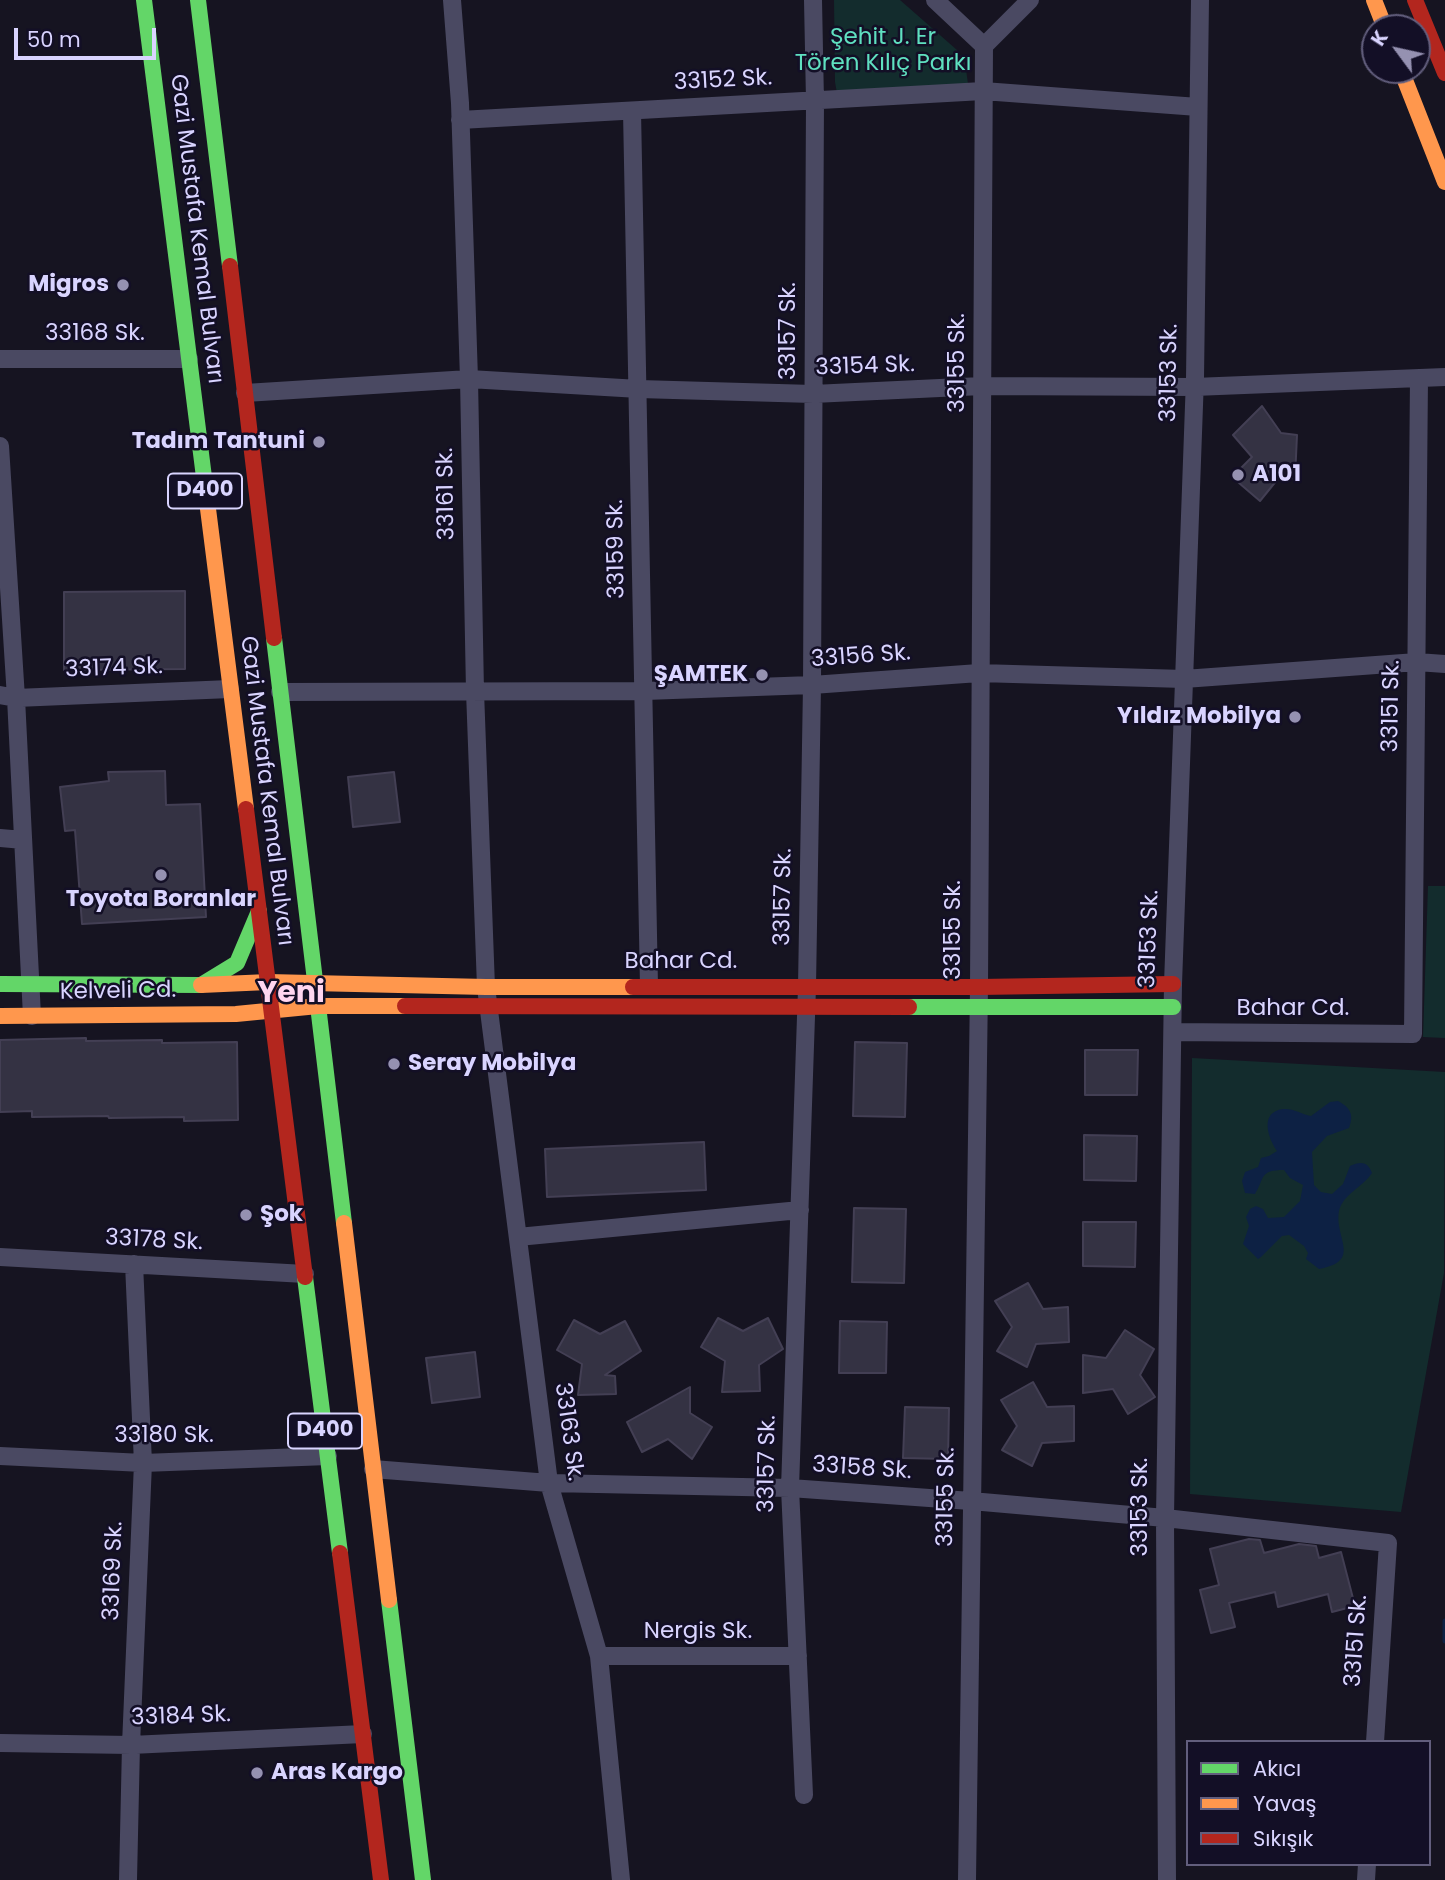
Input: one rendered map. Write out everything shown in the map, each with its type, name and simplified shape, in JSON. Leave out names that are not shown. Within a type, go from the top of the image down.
[{"type":"main road","name":"Gazi Mustafa Kemal Bulvarı","points":[[144,0],[381,1880]]},
{"type":"main road","name":"Gazi Mustafa Kemal Bulvarı","points":[[198,0],[423,1880]]},
{"type":"main road","points":[[1415,0],[1445,73]]},
{"type":"main road","points":[[1406,84],[1445,182]]},
{"type":"main road","name":"Kelveli Cd.","points":[[201,985],[237,963],[259,911]]},
{"type":"main road","name":"Bahar Cd.","points":[[315,982],[486,987],[979,987],[1173,984]]},
{"type":"main road","name":"Kelveli Cd.","points":[[0,984],[201,985],[315,982]]},
{"type":"main road","points":[[231,983],[236,1014]]},
{"type":"main road","name":"Bahar Cd.","points":[[318,1006],[1173,1006]]},
{"type":"main road","name":"Kelveli Cd.","points":[[0,1016],[236,1014],[318,1006]]},
{"type":"street","name":"33161 Sk.","points":[[452,0],[460,120],[469,379],[475,691],[486,987]]},
{"type":"street","name":"33157 Sk.","points":[[804,1795],[790,1488],[807,1006],[812,685],[815,101],[813,0]]},
{"type":"street","points":[[935,0],[984,46],[1031,0]]},
{"type":"street","name":"33153 Sk.","points":[[1167,1880],[1165,1518],[1173,984],[1195,387],[1200,0]]},
{"type":"street","name":"33155 Sk.","points":[[967,1880],[979,1006],[984,46]]},
{"type":"street","name":"33152 Sk.","points":[[460,120],[983,91],[1198,107]]},
{"type":"street","name":"33159 Sk.","points":[[632,111],[649,986]]},
{"type":"street","name":"33168 Sk.","points":[[0,359],[189,359]]},
{"type":"street","name":"33154 Sk.","points":[[245,393],[469,379],[639,389],[813,394],[982,386],[1195,387],[1445,377]]},
{"type":"street","name":"33151 Sk.","points":[[1413,1034],[1419,378]]},
{"type":"street","points":[[0,446],[8,697],[23,840],[32,1016]]},
{"type":"street","name":"33156 Sk.","points":[[280,692],[645,691],[812,685],[979,673],[1184,679],[1417,663],[1445,664]]},
{"type":"street","name":"33174 Sk.","points":[[8,697],[230,689]]},
{"type":"street","points":[[0,838],[23,840]]},
{"type":"street","name":"33163 Sk.","points":[[486,987],[549,1483],[599,1656],[621,1880]]},
{"type":"street","name":"Bahar Cd.","points":[[1173,1032],[1413,1034]]},
{"type":"street","points":[[518,1237],[800,1210]]},
{"type":"street","name":"33178 Sk.","points":[[0,1256],[305,1274]]},
{"type":"street","name":"33169 Sk.","points":[[128,1880],[143,1462],[134,1264]]},
{"type":"street","name":"33180 Sk.","points":[[0,1456],[143,1462],[328,1456]]},
{"type":"street","name":"33158 Sk.","points":[[373,1469],[549,1483],[790,1488],[971,1501],[1165,1518],[1388,1543]]},
{"type":"street","name":"33151 Sk.","points":[[1375,1740],[1388,1543]]},
{"type":"street","name":"Nergis Sk.","points":[[599,1656],[798,1656]]},
{"type":"street","name":"33184 Sk.","points":[[0,1742],[131,1745],[363,1734]]},
{"type":"green space","name":"Şehit J. Er Tören Kılıç Parkı","points":[[834,0],[900,0],[957,50],[965,62],[968,84],[838,99],[835,82]]},
{"type":"green space","points":[[1428,886],[1445,886],[1445,1038],[1423,1037]]},
{"type":"green space","points":[[1192,1058],[1445,1072],[1444,1273],[1401,1512],[1190,1494]]},
{"type":"water","points":[[1338,1101],[1350,1112],[1349,1128],[1327,1136],[1312,1152],[1314,1185],[1321,1192],[1332,1194],[1343,1184],[1350,1166],[1358,1163],[1364,1164],[1372,1173],[1341,1205],[1339,1221],[1344,1247],[1340,1260],[1319,1269],[1306,1259],[1308,1253],[1304,1246],[1289,1235],[1282,1236],[1258,1259],[1243,1244],[1249,1226],[1246,1217],[1250,1209],[1256,1206],[1263,1209],[1268,1218],[1284,1217],[1300,1201],[1303,1185],[1290,1178],[1284,1170],[1276,1170],[1266,1173],[1255,1194],[1245,1193],[1242,1181],[1245,1172],[1258,1167],[1261,1158],[1277,1151],[1269,1133],[1268,1120],[1275,1111],[1283,1109],[1311,1116],[1330,1102]]},
{"type":"building","points":[[1262,406],[1281,433],[1297,435],[1295,478],[1277,480],[1260,501],[1232,477],[1252,457],[1233,435]]},
{"type":"building","points":[[185,591],[185,669],[64,670],[64,592]]},
{"type":"building","name":"Toyota Boranlar","points":[[165,771],[166,805],[200,804],[206,917],[82,924],[75,830],[65,831],[60,787],[109,781],[108,772]]},
{"type":"building","points":[[394,772],[400,822],[353,827],[348,777]]},
{"type":"building","points":[[86,1038],[86,1041],[237,1042],[238,1120],[184,1121],[184,1117],[32,1117],[32,1111],[0,1112],[0,1040]]},
{"type":"building","points":[[855,1042],[907,1043],[905,1117],[853,1116]]},
{"type":"building","points":[[1085,1050],[1138,1050],[1137,1095],[1085,1095]]},
{"type":"building","points":[[1084,1135],[1137,1136],[1136,1181],[1084,1180]]},
{"type":"building","points":[[704,1142],[706,1190],[547,1197],[545,1149]]},
{"type":"building","points":[[854,1208],[906,1209],[904,1283],[852,1282]]},
{"type":"building","points":[[1083,1222],[1136,1222],[1135,1267],[1083,1266]]},
{"type":"building","points":[[1028,1283],[1043,1309],[1068,1307],[1069,1342],[1036,1344],[1027,1367],[997,1351],[1012,1327],[995,1301]]},
{"type":"building","points":[[718,1318],[743,1331],[768,1318],[783,1349],[759,1365],[760,1391],[722,1392],[725,1361],[701,1347]]},
{"type":"building","points":[[574,1320],[600,1334],[625,1321],[641,1351],[605,1375],[615,1376],[616,1394],[578,1395],[582,1364],[557,1350]]},
{"type":"building","points":[[840,1321],[887,1322],[886,1373],[839,1373]]},
{"type":"building","points":[[1125,1330],[1154,1349],[1140,1375],[1155,1397],[1128,1414],[1113,1389],[1083,1393],[1083,1355],[1106,1358]]},
{"type":"building","points":[[475,1352],[480,1397],[432,1403],[426,1358]]},
{"type":"building","points":[[1033,1382],[1047,1407],[1074,1406],[1074,1441],[1042,1443],[1032,1466],[1002,1450],[1017,1426],[1001,1400]]},
{"type":"building","points":[[690,1387],[690,1413],[712,1427],[692,1459],[668,1439],[642,1452],[627,1422]]},
{"type":"building","points":[[905,1407],[949,1408],[948,1459],[903,1458]]},
{"type":"building","points":[[1249,1539],[1260,1540],[1264,1553],[1299,1544],[1316,1546],[1319,1558],[1341,1552],[1355,1606],[1332,1612],[1328,1594],[1278,1607],[1275,1592],[1229,1603],[1235,1627],[1211,1633],[1200,1590],[1219,1585],[1210,1549]]},
{"type":"waterway","points":[[1445,1621],[1445,1641]]},
{"type":"traffic: fast","points":[[144,0],[206,493]]},
{"type":"traffic: fast","points":[[198,0],[230,266]]},
{"type":"traffic: fast","points":[[274,638],[344,1223]]},
{"type":"traffic: fast","points":[[0,984],[201,985],[237,963],[259,911]]},
{"type":"traffic: fast","points":[[909,1007],[1173,1007]]},
{"type":"traffic: fast","points":[[305,1277],[340,1553]]},
{"type":"traffic: fast","points":[[389,1600],[423,1880]]},
{"type":"traffic: slow","points":[[1374,0],[1380,14]]},
{"type":"traffic: slow","points":[[1406,84],[1445,182]]},
{"type":"traffic: slow","points":[[206,493],[246,809]]},
{"type":"traffic: slow","points":[[201,985],[268,982],[633,987]]},
{"type":"traffic: slow","points":[[0,1016],[236,1014],[318,1006],[405,1006]]},
{"type":"traffic: slow","points":[[344,1223],[389,1600]]},
{"type":"traffic: jam","points":[[1415,0],[1445,73]]},
{"type":"traffic: jam","points":[[230,266],[274,638]]},
{"type":"traffic: jam","points":[[246,809],[305,1277]]},
{"type":"traffic: jam","points":[[633,987],[1173,984]]},
{"type":"traffic: jam","points":[[405,1006],[909,1007]]},
{"type":"traffic: jam","points":[[340,1553],[381,1880]]},
{"type":"place","name":"Migros","points":[[123,285]]},
{"type":"place","name":"Tadım Tantuni","points":[[319,442]]},
{"type":"place","name":"A101","points":[[1238,475]]},
{"type":"place","name":"ŞAMTEK","points":[[762,675]]},
{"type":"place","name":"Yıldız Mobilya","points":[[1295,717]]},
{"type":"place","name":"Toyota Boranlar","points":[[161,875]]},
{"type":"place","name":"Seray Mobilya","points":[[394,1064]]},
{"type":"place","name":"Şok","points":[[246,1215]]},
{"type":"place","name":"Aras Kargo","points":[[257,1773]]},
{"type":"district","name":"Yeni","points":[[291,994]]}]
